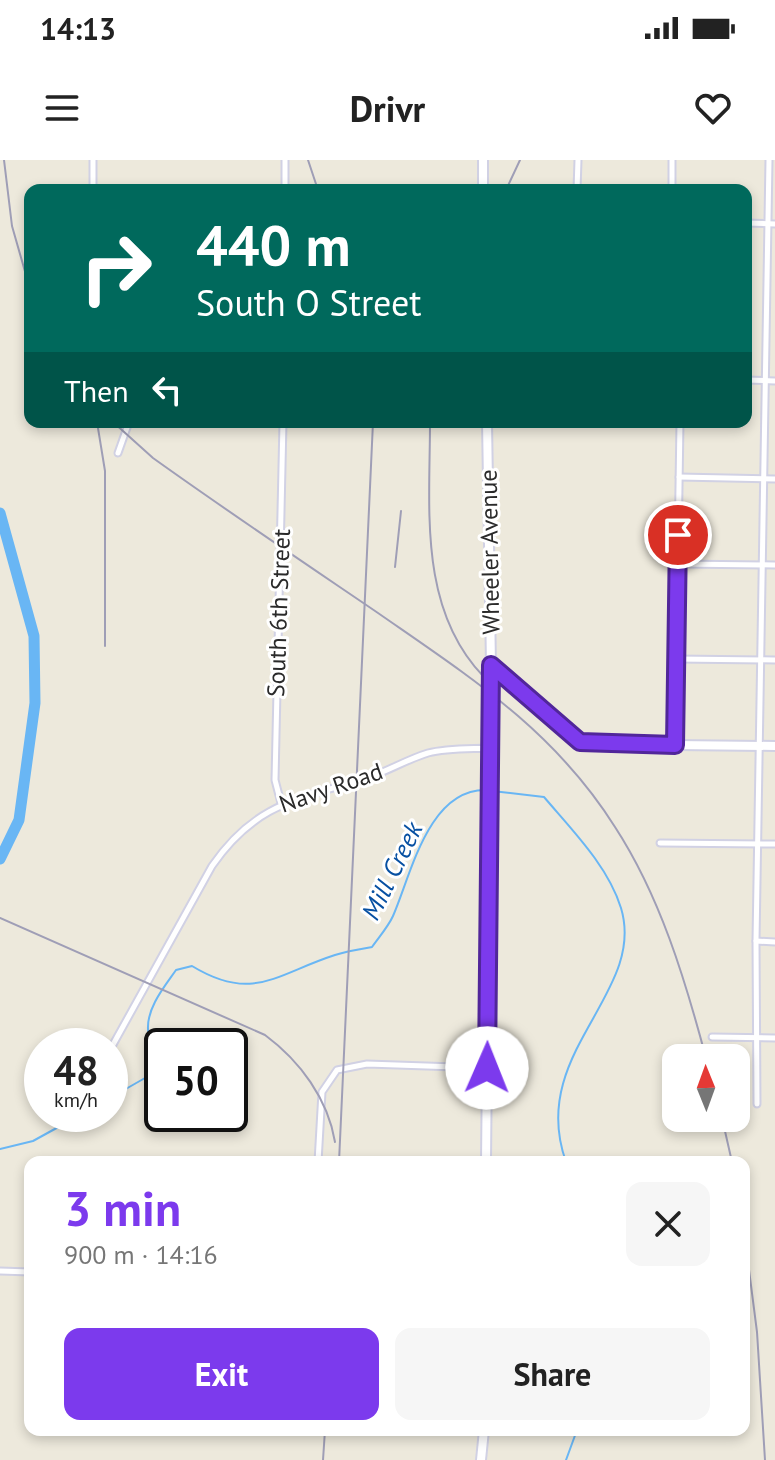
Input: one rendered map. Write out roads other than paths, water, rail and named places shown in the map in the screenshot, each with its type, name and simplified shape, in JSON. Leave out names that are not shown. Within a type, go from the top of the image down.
[{"type":"main road","points":[[483,160],[483,184]]},
{"type":"main road","name":"Wheeler Avenue","points":[[486,1156],[491,665],[487,428]]},
{"type":"main road","points":[[491,665],[580,742],[775,746]]},
{"type":"main road","points":[[481,1460],[483,1436]]},
{"type":"street","points":[[93,160],[93,184]]},
{"type":"street","points":[[285,160],[285,184]]},
{"type":"street","points":[[577,184],[578,160]]},
{"type":"street","points":[[672,160],[672,184]]},
{"type":"street","points":[[757,1104],[755,1038],[760,660],[765,380],[772,224],[769,160]]},
{"type":"street","points":[[752,223],[772,224]]},
{"type":"street","points":[[752,380],[775,381]]},
{"type":"street","points":[[118,453],[127,428]]},
{"type":"street","name":"South 6th Street","points":[[281,803],[275,780],[283,428]]},
{"type":"street","points":[[675,745],[680,428]]},
{"type":"street","points":[[679,477],[775,479]]},
{"type":"street","points":[[678,564],[775,565]]},
{"type":"street","points":[[676,659],[775,660]]},
{"type":"street","name":"Navy Road","points":[[122,1028],[219,856],[244,829],[281,803],[372,776],[433,752],[490,748]]},
{"type":"street","points":[[660,843],[775,844]]},
{"type":"street","points":[[756,941],[775,942]]},
{"type":"street","points":[[712,1037],[775,1038]]},
{"type":"street","points":[[318,1156],[321,1100],[331,1076],[337,1070],[359,1064],[487,1068]]},
{"type":"street","points":[[0,1271],[24,1272]]},
{"type":"waterway","points":[[0,513],[34,636],[35,703],[19,820],[0,859]]},
{"type":"waterway","name":"Mill Creek","points":[[128,1088],[152,1074],[148,1021],[158,997],[176,970],[192,966],[213,977],[248,984],[264,982],[314,962],[372,947],[393,916],[424,837],[436,819],[466,793],[486,790]]},
{"type":"waterway","name":"Mill Creek","points":[[492,791],[544,797],[598,863],[621,908],[625,939],[618,969],[573,1056],[562,1088],[558,1123],[565,1156]]},
{"type":"waterway","name":"Mill Creek","points":[[0,1149],[33,1141],[49,1132]]},
{"type":"waterway","name":"Mill Creek","points":[[566,1460],[575,1436]]},
{"type":"railway","points":[[4,160],[12,226],[24,268]]},
{"type":"railway","points":[[308,160],[316,184]]},
{"type":"railway","points":[[509,184],[520,160]]},
{"type":"railway","points":[[98,428],[105,471],[105,646]]},
{"type":"railway","points":[[120,428],[153,458],[477,683],[565,762],[615,827],[645,881],[670,939],[702,1044]]},
{"type":"railway","points":[[339,1156],[373,428]]},
{"type":"railway","points":[[430,428],[430,523],[438,589],[448,621],[463,650],[484,677]]},
{"type":"railway","points":[[395,567],[401,511]]},
{"type":"railway","points":[[0,918],[265,1035],[290,1057],[310,1082],[326,1111],[335,1142]]},
{"type":"railway","points":[[725,1132],[731,1156]]},
{"type":"railway","points":[[750,1278],[757,1332],[765,1460]]},
{"type":"railway","points":[[323,1460],[325,1436]]}]
